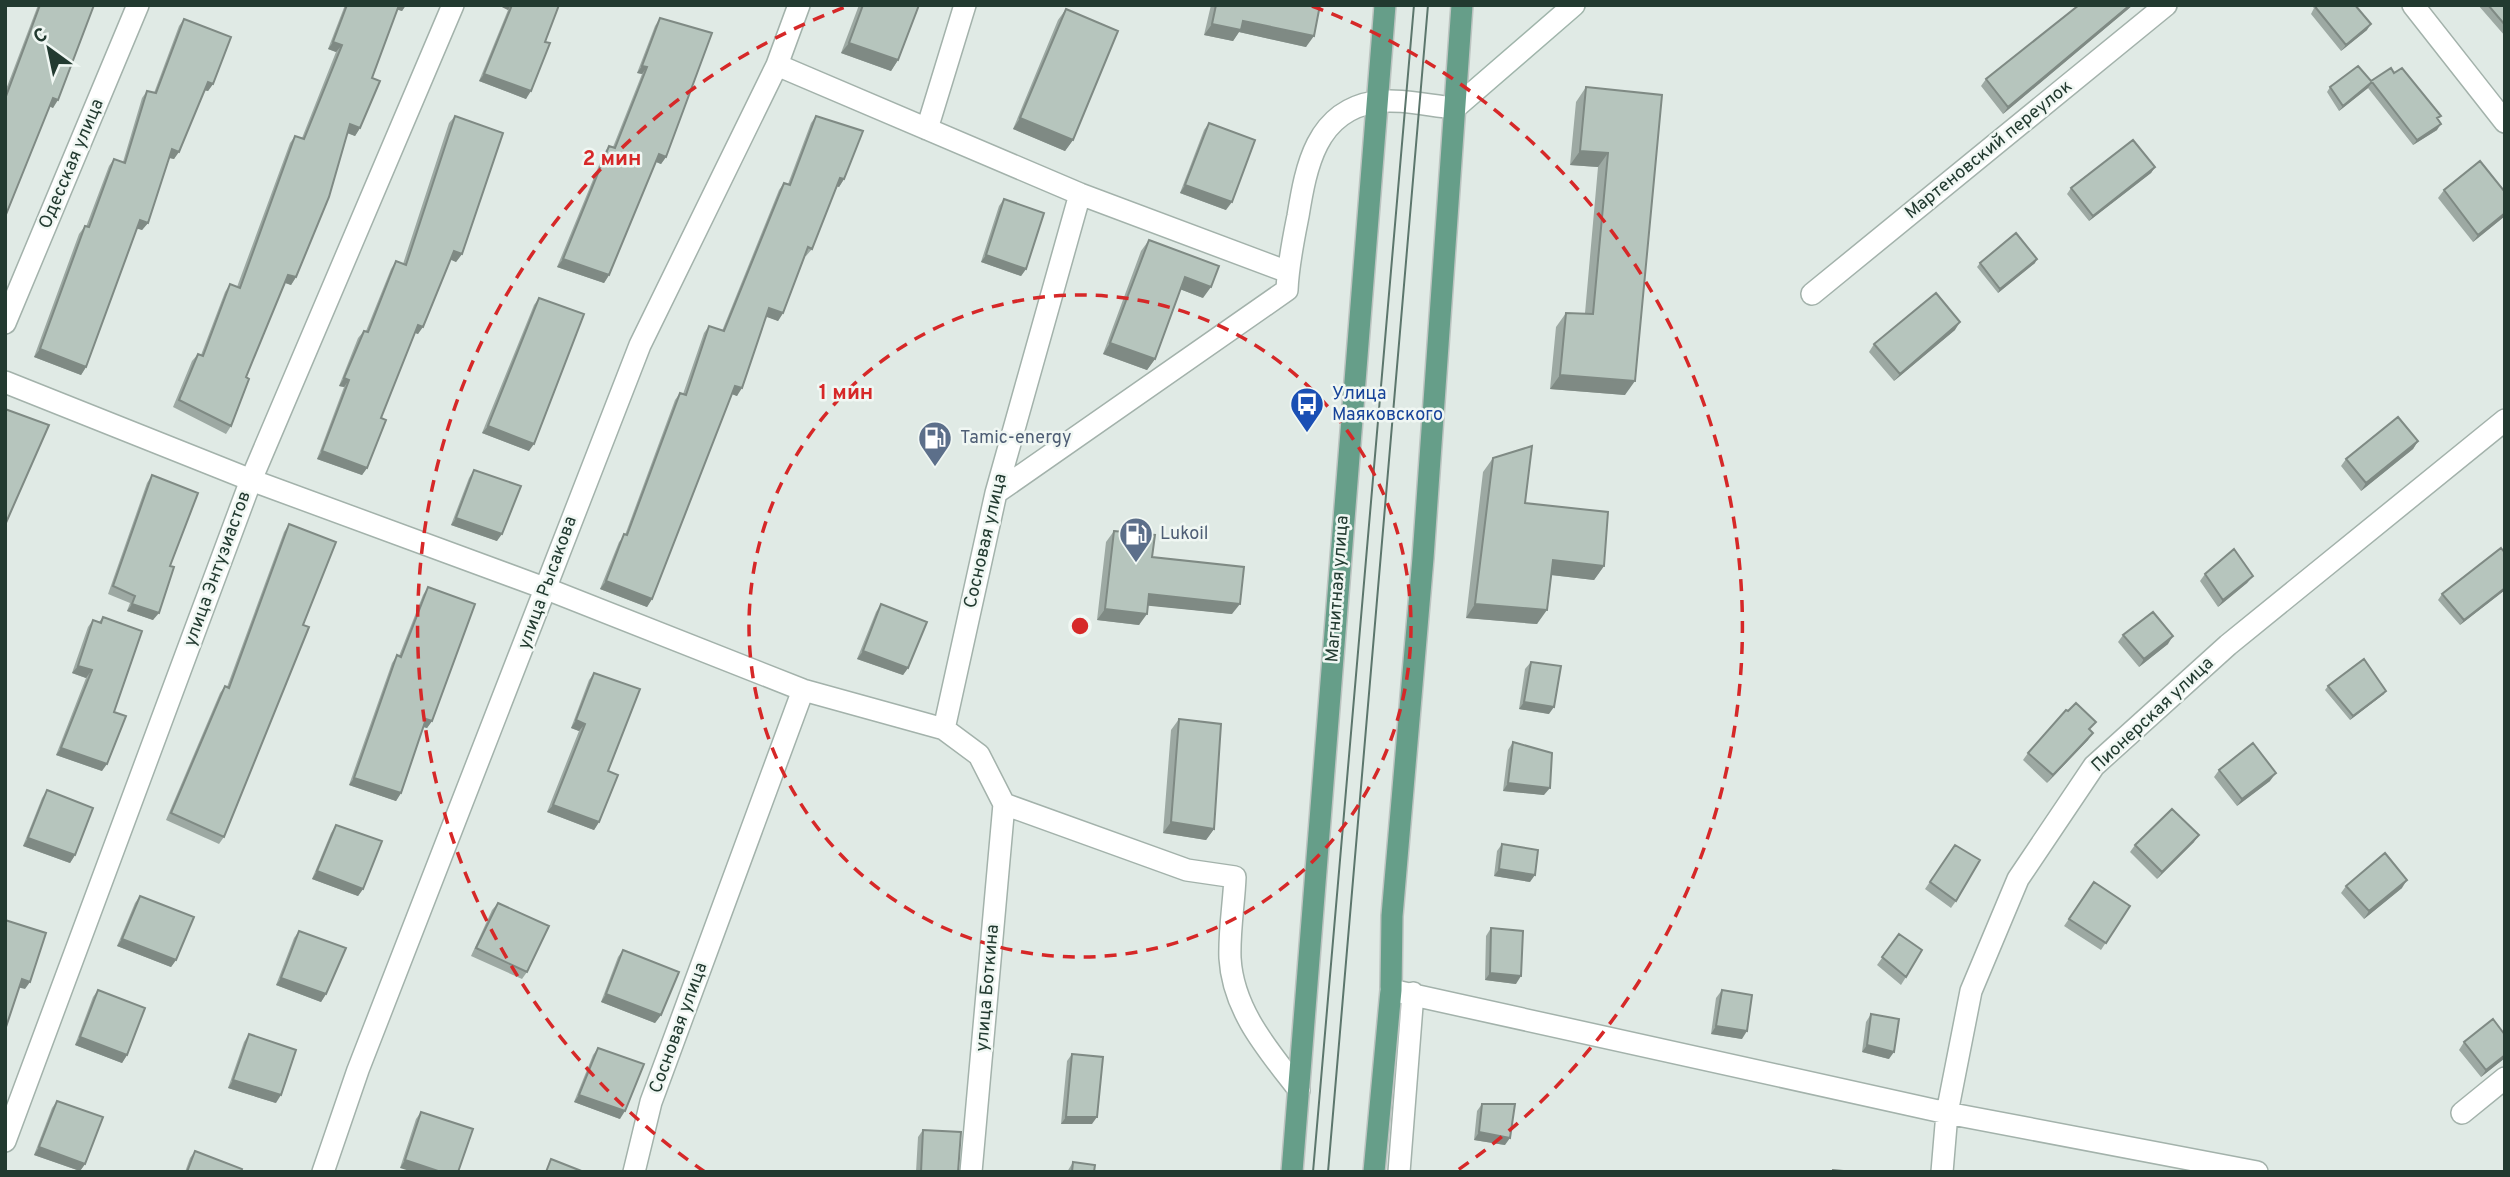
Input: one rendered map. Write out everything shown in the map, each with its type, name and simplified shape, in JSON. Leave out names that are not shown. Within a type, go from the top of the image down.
[{"type":"main road","name":"Магнитная улица","points":[[1292,1172],[1385,5]]},
{"type":"main road","points":[[1374,1172],[1391,990],[1392,916],[1423,558],[1462,5]]},
{"type":"street","name":"Одесская улица","points":[[5,323],[138,5]]},
{"type":"street","name":"улица Энтузиастов","points":[[5,1141],[251,480],[453,5]]},
{"type":"street","name":"улица Рысакова","points":[[323,1172],[358,1070],[547,589],[580,495],[639,345],[777,65],[799,5]]},
{"type":"street","points":[[927,129],[965,5]]},
{"type":"street","points":[[996,493],[1287,290],[1309,157],[1323,132],[1337,118],[1352,108],[1377,102],[1455,108],[1574,5]]},
{"type":"street","name":"Мартеновский переулок","points":[[1811,294],[2166,5]]},
{"type":"street","points":[[2413,5],[2505,122]]},
{"type":"street","points":[[777,65],[1080,194],[1288,272]]},
{"type":"street","name":"Сосновая улица","points":[[944,729],[996,493],[1080,194]]},
{"type":"street","points":[[5,382],[251,480],[547,589],[803,690],[944,729],[978,755],[1004,804],[1187,870],[1235,877],[1230,958],[1234,986],[1245,1015],[1299,1090]]},
{"type":"street","name":"Пионерская улица","points":[[1942,1172],[1947,1113],[1971,991],[2018,880],[2094,766],[2228,646],[2505,420]]},
{"type":"street","name":"Сосновая улица","points":[[634,1172],[651,1102],[803,690]]},
{"type":"street","name":"улица Боткина","points":[[971,1172],[1004,804]]},
{"type":"street","points":[[1391,990],[1947,1113],[2257,1172]]},
{"type":"street","points":[[1399,1172],[1413,993]]},
{"type":"street","points":[[2462,1113],[2505,1078]]},
{"type":"building","points":[[40,5],[94,5],[58,100],[53,98],[5,217],[5,99]]},
{"type":"building","points":[[347,5],[399,5],[372,78],[380,81],[360,128],[350,124],[329,197],[296,277],[288,275],[246,377],[249,379],[231,426],[179,400],[198,354],[203,356],[230,284],[240,288],[295,136],[304,139],[342,45],[333,42]]},
{"type":"building","points":[[512,5],[559,5],[545,42],[550,43],[531,91],[484,74]]},
{"type":"building","points":[[863,5],[919,5],[898,60],[849,43]]},
{"type":"building","points":[[1216,5],[1320,5],[1314,36],[1243,21],[1241,30],[1212,24]]},
{"type":"building","points":[[2079,5],[2130,5],[2008,107],[1986,79]]},
{"type":"building","points":[[2317,5],[2355,5],[2371,24],[2346,45],[2316,8]]},
{"type":"building","points":[[2488,5],[2505,5],[2505,25]]},
{"type":"building","points":[[1066,9],[1118,31],[1073,140],[1020,118]]},
{"type":"building","points":[[660,18],[712,33],[666,157],[659,154],[609,275],[563,259],[609,146],[615,148],[647,67],[642,66]]},
{"type":"building","points":[[184,19],[231,37],[213,84],[208,82],[179,152],[172,149],[148,223],[140,220],[86,367],[40,349],[85,226],[89,227],[114,159],[125,163],[147,91],[156,93]]},
{"type":"building","points":[[2358,66],[2371,81],[2391,68],[2394,73],[2402,68],[2441,116],[2437,118],[2441,124],[2417,140],[2372,82],[2343,106],[2330,87]]},
{"type":"building","points":[[1586,87],[1662,95],[1635,381],[1560,375],[1566,313],[1593,314],[1608,153],[1580,151]]},
{"type":"building","points":[[455,116],[503,133],[462,254],[454,251],[423,327],[418,325],[381,418],[386,420],[367,468],[322,451],[349,380],[344,378],[364,331],[368,332],[396,261],[406,265]]},
{"type":"building","points":[[816,116],[863,131],[844,179],[840,178],[812,249],[808,247],[783,313],[769,308],[742,388],[735,386],[652,599],[606,581],[624,534],[627,535],[680,393],[686,395],[709,326],[724,331],[784,183],[790,185]]},
{"type":"building","points":[[1209,123],[1255,140],[1232,202],[1185,185]]},
{"type":"building","points":[[2133,140],[2155,167],[2093,216],[2071,188]]},
{"type":"building","points":[[2480,161],[2505,192],[2505,213],[2478,235],[2444,190]]},
{"type":"building","points":[[1004,199],[1044,213],[1026,269],[986,255]]},
{"type":"building","points":[[2016,233],[2037,259],[2000,289],[1980,263]]},
{"type":"building","points":[[1149,240],[1219,266],[1211,287],[1185,277],[1155,359],[1110,343]]},
{"type":"building","points":[[1936,293],[1960,322],[1900,374],[1874,344]]},
{"type":"building","points":[[539,298],[584,314],[534,444],[488,426]]},
{"type":"building","points":[[5,409],[49,425],[5,525]]},
{"type":"building","points":[[2398,417],[2418,441],[2366,483],[2346,459]]},
{"type":"building","points":[[1532,446],[1525,503],[1608,512],[1604,566],[1553,560],[1547,610],[1475,604],[1493,458]]},
{"type":"building","points":[[474,470],[521,486],[502,534],[456,518]]},
{"type":"building","points":[[152,475],[198,493],[170,566],[174,567],[159,613],[132,604],[135,596],[113,586]]},
{"type":"building","points":[[289,524],[336,542],[303,625],[309,627],[224,837],[171,813],[225,686],[229,688]]},
{"type":"building","points":[[1114,531],[1155,535],[1152,557],[1244,567],[1240,604],[1149,594],[1147,614],[1105,609]]},
{"type":"building","points":[[2501,548],[2505,553],[2505,588],[2464,620],[2442,594]]},
{"type":"building","points":[[2234,549],[2253,576],[2223,600],[2205,574]]},
{"type":"building","points":[[428,587],[475,604],[432,721],[426,719],[401,793],[354,778],[397,655],[401,657]]},
{"type":"building","points":[[881,604],[927,622],[908,668],[863,651]]},
{"type":"building","points":[[2153,612],[2173,636],[2144,659],[2123,635]]},
{"type":"building","points":[[103,617],[142,631],[114,712],[126,716],[107,764],[61,748],[92,670],[78,666],[93,620],[101,623]]},
{"type":"building","points":[[2364,659],[2386,691],[2353,716],[2328,686]]},
{"type":"building","points":[[1531,662],[1561,666],[1554,707],[1524,702]]},
{"type":"building","points":[[594,673],[640,689],[608,771],[618,775],[599,822],[553,805],[585,724],[576,720]]},
{"type":"building","points":[[2076,703],[2096,722],[2089,729],[2093,733],[2053,775],[2028,753],[2066,710]]},
{"type":"building","points":[[1179,719],[1221,724],[1214,829],[1171,822]]},
{"type":"building","points":[[1513,742],[1552,753],[1550,788],[1508,783]]},
{"type":"building","points":[[2253,743],[2276,773],[2242,799],[2219,770]]},
{"type":"building","points":[[47,790],[93,808],[75,855],[28,838]]},
{"type":"building","points":[[2172,809],[2199,835],[2162,872],[2135,845]]},
{"type":"building","points":[[336,825],[382,841],[363,889],[317,871]]},
{"type":"building","points":[[1502,844],[1538,850],[1535,875],[1499,869]]},
{"type":"building","points":[[1955,845],[1980,860],[1956,901],[1930,882]]},
{"type":"building","points":[[2385,853],[2407,880],[2369,911],[2346,886]]},
{"type":"building","points":[[2094,882],[2130,906],[2106,943],[2069,919]]},
{"type":"building","points":[[140,896],[194,917],[176,960],[122,939]]},
{"type":"building","points":[[498,903],[549,926],[527,972],[476,948]]},
{"type":"building","points":[[5,920],[46,933],[30,982],[22,979],[5,1030]]},
{"type":"building","points":[[1491,928],[1523,931],[1521,976],[1490,973]]},
{"type":"building","points":[[299,931],[346,948],[326,994],[281,978]]},
{"type":"building","points":[[1899,934],[1922,950],[1906,977],[1882,957]]},
{"type":"building","points":[[623,950],[679,972],[661,1015],[606,994]]},
{"type":"building","points":[[98,990],[145,1008],[127,1055],[80,1037]]},
{"type":"building","points":[[1722,990],[1752,995],[1747,1031],[1716,1026]]},
{"type":"building","points":[[1871,1014],[1899,1019],[1894,1052],[1867,1045]]},
{"type":"building","points":[[2493,1019],[2505,1035],[2505,1055],[2486,1070],[2464,1042]]},
{"type":"building","points":[[249,1034],[296,1050],[281,1095],[233,1080]]},
{"type":"building","points":[[598,1048],[644,1064],[625,1111],[579,1095]]},
{"type":"building","points":[[1072,1054],[1103,1057],[1097,1117],[1066,1117]]},
{"type":"building","points":[[57,1101],[103,1117],[85,1164],[39,1147]]},
{"type":"building","points":[[1482,1104],[1515,1104],[1510,1138],[1479,1132]]},
{"type":"building","points":[[421,1112],[473,1129],[458,1172],[441,1172],[405,1160]]},
{"type":"building","points":[[923,1130],[961,1132],[958,1172],[921,1172]]},
{"type":"building","points":[[195,1151],[242,1169],[241,1172],[187,1172]]},
{"type":"building","points":[[551,1159],[584,1172],[546,1172]]},
{"type":"building","points":[[1073,1162],[1095,1165],[1094,1172],[1072,1172]]},
{"type":"tram line","points":[[1313,1172],[1414,5]]},
{"type":"tram line","points":[[1328,1172],[1428,5]]},
{"type":"place","name":"Улица Маяковского","points":[[1307,434]]},
{"type":"place","name":"Tamic-energy","points":[[935,468]]},
{"type":"place","name":"Lukoil","points":[[1136,564]]}]
